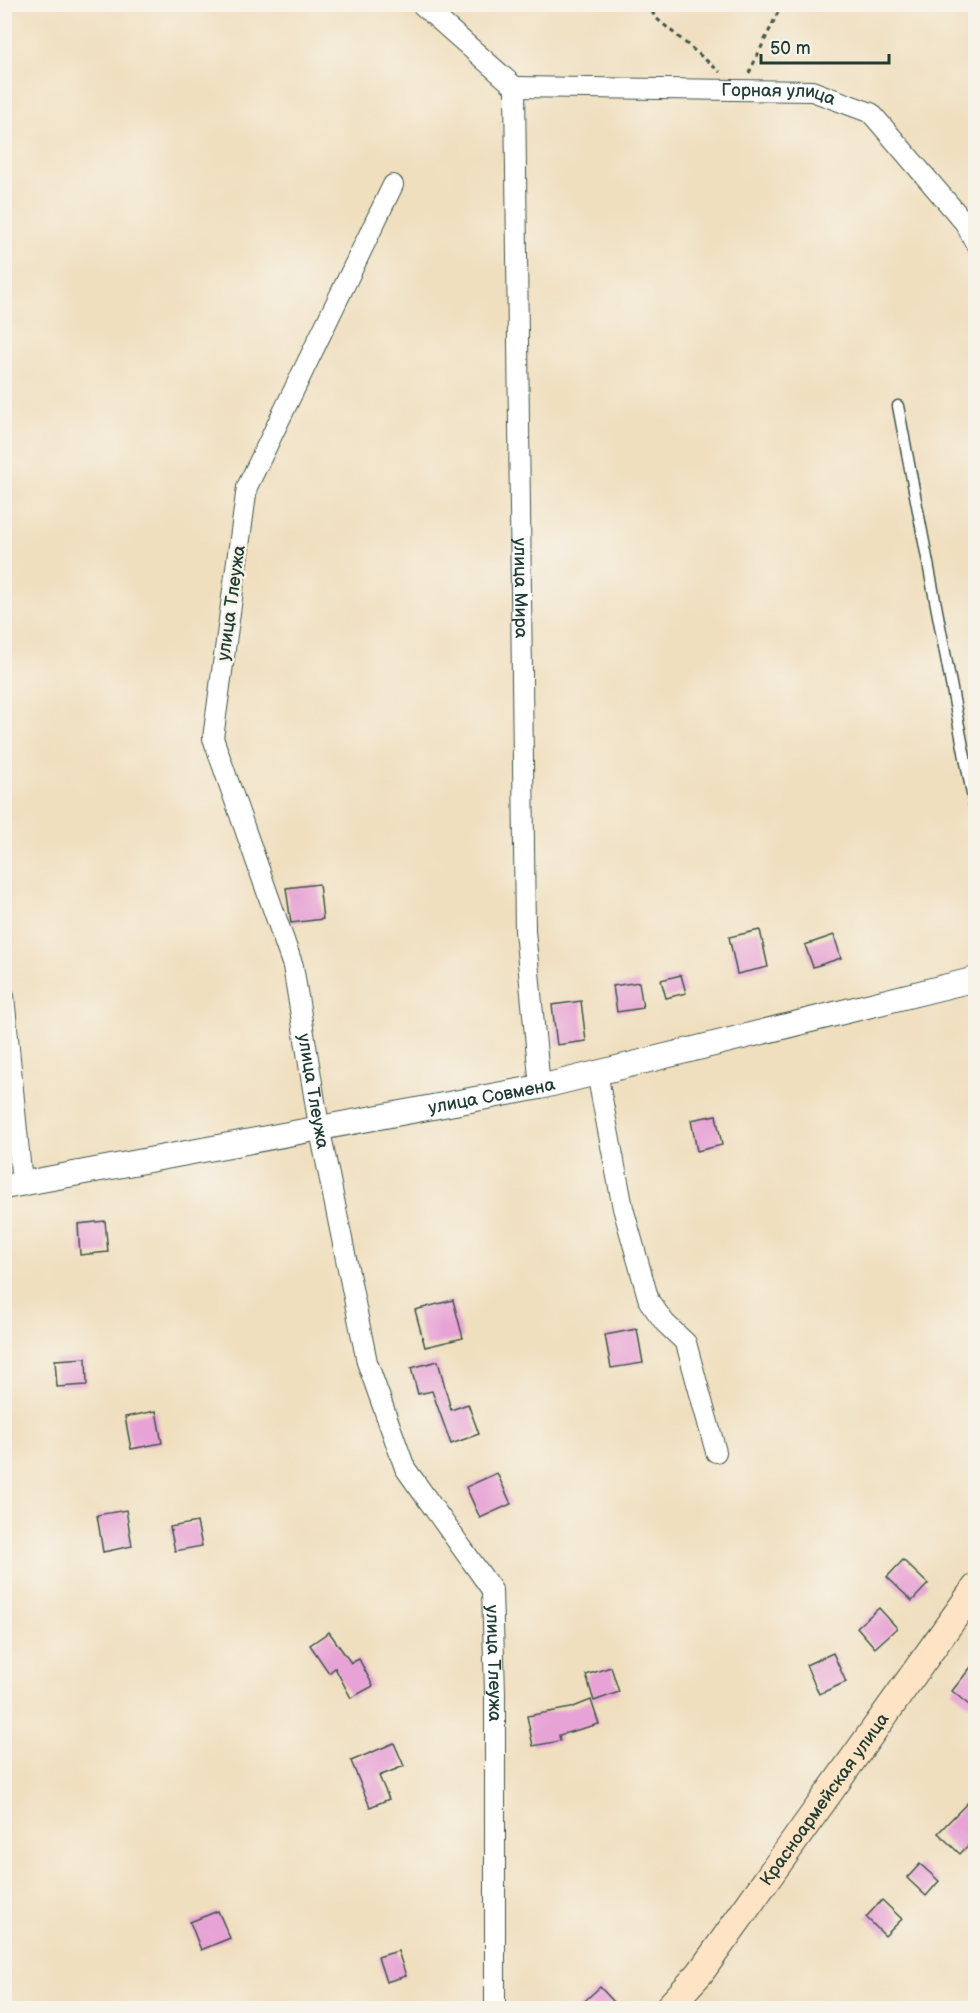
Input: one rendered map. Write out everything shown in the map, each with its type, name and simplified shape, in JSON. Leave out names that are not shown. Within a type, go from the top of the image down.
[{"type":"main road","name":"Красноармейская улица","points":[[668,2008],[700,1973],[975,1587]]},
{"type":"street","points":[[421,4],[515,87]]},
{"type":"street","name":"Горная улица","points":[[515,87],[812,91],[871,113],[965,223],[975,244]]},
{"type":"street","name":"улица Мира","points":[[515,87],[525,931],[540,1086]]},
{"type":"street","name":"улица Тлеужа","points":[[393,185],[247,487],[213,738],[293,966],[319,1126],[367,1362],[405,1468],[492,1590],[495,1693],[495,2008]]},
{"type":"street","name":"улица Совмена","points":[[13,1185],[540,1086],[975,979]]},
{"type":"street","points":[[4,996],[13,1185]]},
{"type":"street","points":[[597,1072],[623,1208],[649,1301],[665,1323],[686,1343],[716,1452]]},
{"type":"lane","points":[[898,406],[975,815]]},
{"type":"path","points":[[647,4],[656,18],[741,90],[782,4]]},
{"type":"building","points":[[319,884],[323,919],[291,923],[286,888]]},
{"type":"building","points":[[760,930],[768,967],[737,974],[729,937]]},
{"type":"building","points":[[834,935],[841,958],[813,967],[805,945]]},
{"type":"building","points":[[681,975],[686,993],[666,998],[661,980]]},
{"type":"building","points":[[639,982],[643,1008],[617,1012],[613,986]]},
{"type":"building","points":[[581,1001],[586,1041],[557,1045],[552,1005]]},
{"type":"building","points":[[716,1115],[722,1145],[697,1151],[691,1120]]},
{"type":"building","points":[[105,1221],[108,1252],[80,1255],[78,1224]]},
{"type":"building","points":[[453,1300],[463,1338],[425,1347],[415,1310]]},
{"type":"building","points":[[637,1329],[643,1363],[611,1368],[605,1335]]},
{"type":"building","points":[[86,1358],[87,1385],[57,1387],[55,1360]]},
{"type":"building","points":[[438,1361],[451,1410],[468,1404],[479,1434],[451,1444],[432,1391],[418,1394],[411,1368]]},
{"type":"building","points":[[156,1411],[162,1443],[131,1449],[125,1417]]},
{"type":"building","points":[[497,1473],[511,1504],[480,1518],[466,1487]]},
{"type":"building","points":[[126,1510],[132,1546],[103,1552],[97,1515]]},
{"type":"building","points":[[197,1522],[202,1546],[175,1551],[170,1527]]},
{"type":"building","points":[[903,1560],[928,1584],[912,1601],[887,1577]]},
{"type":"building","points":[[879,1608],[897,1628],[875,1648],[857,1627]]},
{"type":"building","points":[[329,1632],[351,1663],[359,1659],[373,1686],[351,1698],[335,1668],[329,1673],[310,1645]]},
{"type":"building","points":[[833,1653],[846,1682],[819,1694],[806,1665]]},
{"type":"building","points":[[975,1662],[975,1697],[969,1705],[952,1691]]},
{"type":"building","points":[[611,1667],[619,1692],[594,1701],[586,1675]]},
{"type":"building","points":[[591,1700],[599,1724],[559,1735],[560,1741],[533,1746],[527,1716],[571,1708]]},
{"type":"building","points":[[394,1743],[404,1766],[379,1776],[389,1799],[370,1807],[351,1761]]},
{"type":"building","points":[[975,1795],[975,1838],[960,1854],[938,1833]]},
{"type":"building","points":[[920,1864],[939,1881],[926,1896],[907,1878]]},
{"type":"building","points":[[882,1900],[902,1919],[885,1936],[866,1917]]},
{"type":"building","points":[[218,1911],[230,1938],[201,1950],[190,1922]]},
{"type":"building","points":[[398,1951],[406,1976],[386,1982],[378,1957]]},
{"type":"building","points":[[600,1987],[614,2002],[606,2008],[577,2008]]}]
